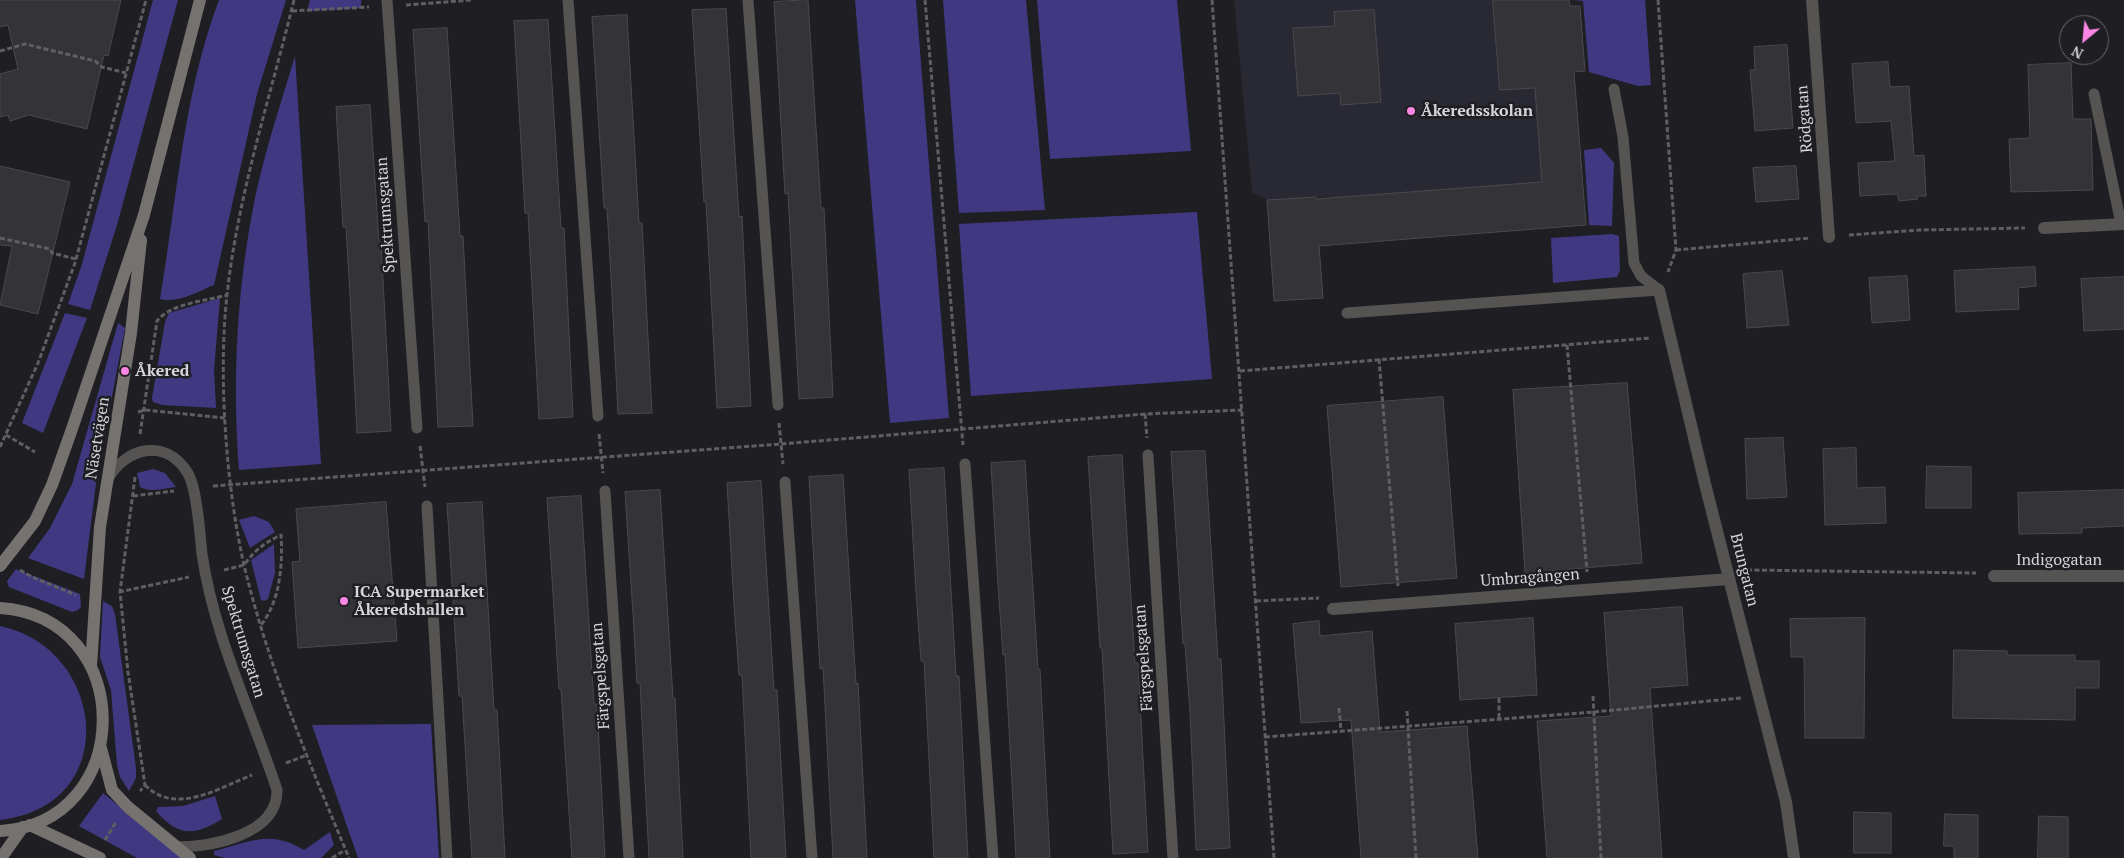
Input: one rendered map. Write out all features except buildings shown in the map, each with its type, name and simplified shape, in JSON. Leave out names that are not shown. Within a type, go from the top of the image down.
[{"type":"street","name":"Näsetvägen","points":[[2,564],[35,521],[52,485],[144,215],[200,0]]},
{"type":"street","name":"Rödgatan","points":[[1812,0],[1829,237]]},
{"type":"street","name":"Näsetvägen","points":[[90,666],[100,527],[131,333],[144,215]]},
{"type":"street","points":[[2044,228],[2123,224]]},
{"type":"street","name":"Brungatan","points":[[1659,290],[1786,802],[1794,858]]},
{"type":"street","name":"Indigogatan","points":[[1994,576],[2124,576]]},
{"type":"street","name":"Umbragången","points":[[1333,609],[1730,579]]},
{"type":"street","name":"Näsetvägen","points":[[0,608],[21,611],[49,623],[73,642],[90,666],[98,685],[103,706],[104,726],[100,746],[92,769],[79,790],[62,807],[26,826],[0,831]]},
{"type":"street","points":[[100,746],[112,790],[128,807],[190,858]]},
{"type":"street","points":[[1,858],[26,826],[98,857]]},
{"type":"lane","name":"Spektrumsgatan","points":[[387,0],[417,428]]},
{"type":"lane","points":[[568,0],[598,416]]},
{"type":"lane","points":[[748,0],[778,405]]},
{"type":"lane","points":[[1614,89],[1623,137],[1634,263],[1641,276],[1659,290]]},
{"type":"lane","points":[[2094,94],[2123,224]]},
{"type":"lane","points":[[1348,313],[1659,290]]},
{"type":"lane","name":"Spektrumsgatan","points":[[137,452],[145,450],[166,454],[182,465],[189,474],[205,574],[228,654],[276,790],[277,801],[267,820],[256,828],[209,844],[176,847]]},
{"type":"lane","points":[[107,481],[115,467],[124,459],[137,452]]},
{"type":"lane","name":"Färgspelsgatan","points":[[1148,455],[1173,858]]},
{"type":"lane","points":[[965,464],[993,858]]},
{"type":"lane","points":[[784,482],[812,858]]},
{"type":"lane","name":"Färgspelsgatan","points":[[605,491],[629,858]]},
{"type":"lane","points":[[427,506],[448,858]]},
{"type":"path","points":[[0,447],[38,363],[76,259],[146,0]]},
{"type":"path","points":[[294,0],[242,199],[227,295],[224,361],[226,418],[232,484],[244,565],[273,667],[348,858]]},
{"type":"path","points":[[925,0],[965,464]]},
{"type":"path","points":[[1212,0],[1274,858]]},
{"type":"path","points":[[1658,0],[1676,250],[1659,290]]},
{"type":"path","points":[[0,51],[25,44],[94,61],[102,67],[126,73]]},
{"type":"path","points":[[1676,250],[1920,230],[2044,228]]},
{"type":"path","points":[[0,238],[50,249],[52,253],[76,259]]},
{"type":"path","points":[[227,295],[172,310],[163,314],[157,321],[137,452],[120,592],[128,672],[145,785],[152,793],[184,801],[307,755]]},
{"type":"path","points":[[1240,371],[1671,337]]},
{"type":"path","points":[[1567,345],[1589,590]]},
{"type":"path","points":[[1379,359],[1400,604]]},
{"type":"path","points":[[778,405],[784,482]]},
{"type":"path","points":[[137,412],[144,410],[226,418]]},
{"type":"path","points":[[232,484],[601,458],[1145,414],[1242,410]]},
{"type":"path","points":[[598,416],[605,491]]},
{"type":"path","points":[[417,428],[427,506]]},
{"type":"path","points":[[6,435],[35,452]]},
{"type":"path","points":[[2,564],[70,594],[95,596],[244,565],[254,552],[266,542],[281,535],[283,560],[279,582],[269,615],[261,625]]},
{"type":"path","points":[[1730,579],[1746,570],[1974,572],[1994,576]]},
{"type":"path","points":[[1256,601],[1319,598],[1333,609]]},
{"type":"path","points":[[1499,696],[1499,718]]},
{"type":"path","points":[[1593,696],[1601,858]]},
{"type":"path","points":[[1265,737],[1594,712],[1759,696]]},
{"type":"path","points":[[1339,708],[1341,730]]},
{"type":"path","points":[[1407,711],[1416,858]]},
{"type":"path","points":[[98,857],[110,830],[145,785]]},
{"type":"path","points":[[332,858],[345,850]]},
{"type":"shaded area","points":[[153,0],[178,0],[117,225],[90,310],[68,304],[82,264]]},
{"type":"shaded area","points":[[219,0],[286,0],[257,94],[214,285],[173,300],[160,299],[189,110],[207,36]]},
{"type":"shaded area","points":[[310,0],[361,0],[361,8],[307,11]]},
{"type":"shaded area","points":[[855,0],[916,0],[949,418],[890,423]]},
{"type":"shaded area","points":[[943,0],[1026,0],[1045,210],[959,213]]},
{"type":"shaded area","points":[[1037,0],[1177,0],[1191,151],[1050,159]]},
{"type":"shaded area","name":"Åkeredsskolan","points":[[1234,0],[1569,0],[1570,6],[1580,6],[1585,71],[1574,72],[1586,225],[1352,243],[1348,197],[1316,197],[1323,298],[1274,301],[1267,200],[1252,192]]},
{"type":"shaded area","points":[[1572,0],[1645,0],[1651,85],[1638,86],[1589,72],[1583,1]]},
{"type":"shaded area","points":[[295,56],[321,464],[239,470],[236,367],[244,265],[259,180]]},
{"type":"shaded area","points":[[1601,148],[1614,163],[1612,226],[1589,225],[1584,150]]},
{"type":"shaded area","points":[[1197,212],[1212,379],[971,396],[959,224]]},
{"type":"shaded area","points":[[1612,234],[1619,236],[1620,270],[1617,277],[1553,283],[1551,238]]},
{"type":"shaded area","points":[[220,298],[214,370],[216,408],[162,405],[153,402],[152,398],[165,322],[169,313]]},
{"type":"shaded area","points":[[65,313],[87,318],[43,433],[22,423]]},
{"type":"shaded area","points":[[118,323],[125,328],[97,475],[84,579],[28,558],[50,528],[72,484]]},
{"type":"shaded area","points":[[153,469],[165,473],[176,487],[153,490],[140,487],[137,473]]},
{"type":"shaded area","points":[[254,516],[269,522],[275,532],[250,548],[239,520]]},
{"type":"shaded area","points":[[274,544],[275,573],[268,599],[264,601],[261,600],[251,560]]},
{"type":"shaded area","points":[[16,569],[80,594],[81,607],[72,612],[9,587],[7,581]]},
{"type":"shaded area","points":[[103,601],[112,606],[115,614],[136,768],[136,778],[129,791],[120,777],[117,765],[111,690],[100,657]]},
{"type":"shaded area","points":[[0,626],[36,640],[62,664],[79,693],[86,726],[82,758],[67,787],[40,809],[0,820]]},
{"type":"shaded area","points":[[431,724],[439,858],[358,858],[312,725]]},
{"type":"shaded area","points":[[103,793],[183,858],[137,858],[79,826]]},
{"type":"shaded area","points":[[215,796],[222,819],[203,829],[187,831],[179,829],[164,820],[156,811],[158,807],[183,806]]},
{"type":"shaded area","points":[[330,832],[334,845],[321,858],[225,858],[214,855],[214,851],[260,839],[281,840],[304,850]]},
{"type":"place","name":"Åkeredsskolan","points":[[1411,111]]},
{"type":"place","name":"Åkered","points":[[125,371]]},
{"type":"place","name":"ICA Supermarket Åkeredshallen","points":[[344,601]]}]
